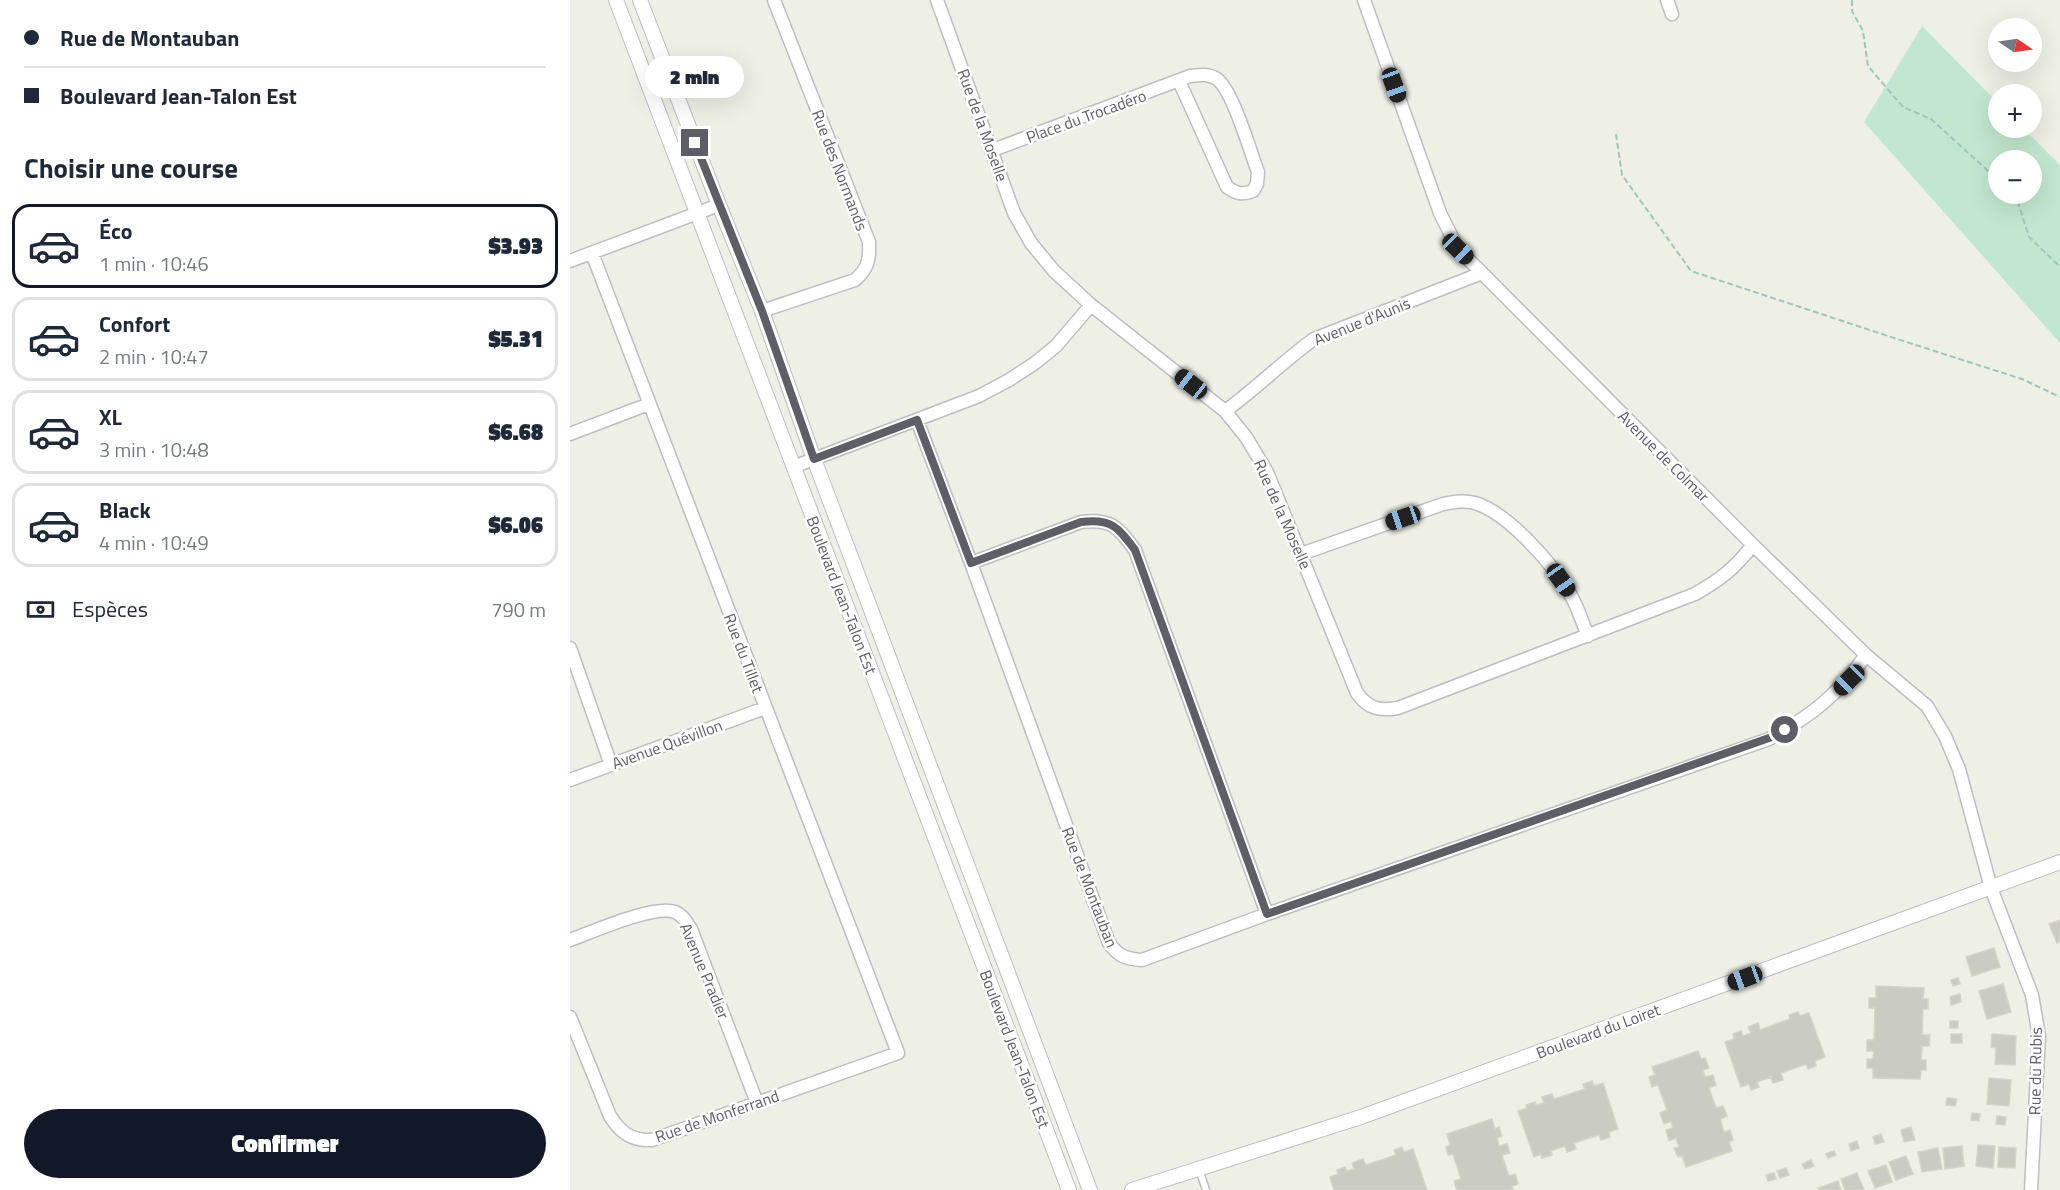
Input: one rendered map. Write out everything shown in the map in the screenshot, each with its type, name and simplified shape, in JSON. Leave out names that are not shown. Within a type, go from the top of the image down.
[{"type":"street","name":"Boulevard Jean-Talon Est","points":[[616,0],[1069,1190]]},
{"type":"street","name":"Boulevard Jean-Talon Est","points":[[640,0],[718,205],[762,311],[814,459],[1090,1190]]},
{"type":"street","name":"Rue des Normands","points":[[762,311],[855,280],[864,273],[870,254],[869,242],[774,0]]},
{"type":"street","name":"Avenue de Colmar","points":[[1364,0],[1440,213],[1458,249],[1753,545],[1866,655],[1927,706],[1945,736],[1959,769],[1991,888]]},
{"type":"street","points":[[1667,0],[1672,14]]},
{"type":"street","name":"Rue de la Moselle","points":[[939,1],[1014,213],[1030,243],[1054,271],[1091,305],[1225,411],[1246,437],[1267,472],[1357,693],[1363,702],[1371,707],[1384,710],[1398,708],[1588,636],[1702,590],[1735,567],[1753,545]]},
{"type":"street","name":"Place du Trocadéro","points":[[993,150],[1190,76],[1205,74],[1216,79],[1227,90],[1258,172],[1257,183],[1253,191],[1244,195],[1235,193],[1227,187],[1179,81]]},
{"type":"street","points":[[570,261],[718,205]]},
{"type":"street","name":"Rue du Tillet","points":[[592,253],[898,1053]]},
{"type":"street","name":"Avenue d'Aunis","points":[[1225,411],[1248,395],[1299,349],[1314,339],[1482,273]]},
{"type":"street","points":[[794,467],[979,396],[1009,380],[1056,346],[1091,305]]},
{"type":"street","points":[[570,434],[650,404]]},
{"type":"street","name":"Rue de Montauban","points":[[917,420],[1109,943],[1116,953],[1128,959],[1142,960],[1769,738],[1800,722],[1831,697],[1849,680],[1866,655]]},
{"type":"street","points":[[1301,554],[1443,504],[1460,501],[1475,503],[1491,510],[1522,534],[1552,566],[1571,595],[1588,636]]},
{"type":"street","points":[[971,563],[1081,522],[1097,520],[1110,524],[1122,532],[1135,550],[1267,914]]},
{"type":"street","points":[[570,648],[611,765]]},
{"type":"street","name":"Avenue Quévillon","points":[[570,780],[765,708]]},
{"type":"street","name":"Boulevard du Loiret","points":[[1132,1190],[1361,1117],[2060,862]]},
{"type":"street","name":"Rue du Rubis","points":[[1991,888],[2032,995],[2039,1036],[2031,1190]]},
{"type":"street","name":"Avenue Pradier","points":[[570,940],[652,911],[675,912],[683,917],[691,929],[757,1102]]},
{"type":"street","name":"Rue de Monferrand","points":[[570,1017],[609,1116],[624,1134],[640,1141],[652,1140],[898,1053]]},
{"type":"lane","points":[[1199,1169],[1206,1190]]},
{"type":"path","points":[[1852,0],[1852,11],[1863,31],[1868,66],[1904,107],[1930,119],[1988,171]]},
{"type":"path","points":[[1616,134],[1622,175],[1692,271],[2022,379],[2060,397]]},
{"type":"path","points":[[2019,204],[2029,237],[2060,267]]},
{"type":"green space","points":[[1922,26],[1988,93],[1988,138],[2033,138],[2060,165],[2060,343],[1864,122]]},
{"type":"building","points":[[2060,920],[2060,941],[2057,943],[2049,924]]},
{"type":"building","points":[[1994,948],[2000,967],[1972,976],[1966,957]]},
{"type":"building","points":[[1958,978],[1960,984],[1953,986],[1951,980]]},
{"type":"building","points":[[2003,984],[2011,1012],[1987,1019],[1979,991]]},
{"type":"building","points":[[1876,986],[1924,988],[1923,999],[1928,999],[1928,1009],[1923,1009],[1922,1035],[1930,1035],[1929,1046],[1922,1046],[1921,1060],[1926,1060],[1926,1070],[1921,1070],[1920,1079],[1873,1078],[1873,1068],[1867,1068],[1867,1059],[1873,1059],[1874,1051],[1867,1051],[1867,1040],[1874,1040],[1875,1008],[1869,1008],[1869,998],[1876,998]]},
{"type":"building","points":[[1960,994],[1961,1002],[1951,1005],[1950,997]]},
{"type":"building","points":[[1798,1012],[1800,1016],[1809,1013],[1825,1057],[1815,1061],[1816,1066],[1808,1069],[1806,1064],[1781,1073],[1783,1080],[1773,1083],[1771,1077],[1757,1082],[1759,1087],[1751,1090],[1749,1084],[1741,1087],[1725,1042],[1734,1039],[1733,1034],[1741,1031],[1743,1036],[1751,1033],[1748,1027],[1758,1023],[1760,1030],[1790,1019],[1789,1015]]},
{"type":"building","points":[[1950,1021],[1958,1021],[1958,1028],[1950,1028]]},
{"type":"building","points":[[1951,1034],[1962,1034],[1962,1043],[1951,1043]]},
{"type":"building","points":[[1992,1034],[2016,1036],[2015,1065],[1995,1064],[1996,1048],[1991,1047]]},
{"type":"building","points":[[1698,1051],[1701,1059],[1705,1058],[1709,1068],[1703,1070],[1705,1077],[1713,1075],[1716,1085],[1709,1088],[1716,1108],[1723,1106],[1727,1116],[1720,1119],[1724,1132],[1730,1130],[1733,1140],[1729,1142],[1732,1151],[1686,1167],[1682,1156],[1678,1157],[1674,1148],[1679,1147],[1676,1138],[1669,1141],[1666,1130],[1673,1128],[1671,1121],[1664,1124],[1660,1113],[1667,1110],[1658,1085],[1652,1087],[1649,1077],[1655,1075],[1652,1067]]},
{"type":"building","points":[[1989,1078],[2011,1080],[2009,1106],[1987,1104]]},
{"type":"building","points":[[1592,1081],[1594,1086],[1603,1083],[1618,1129],[1609,1132],[1610,1137],[1601,1140],[1599,1135],[1574,1143],[1576,1149],[1567,1152],[1565,1146],[1551,1151],[1552,1155],[1542,1158],[1541,1154],[1534,1157],[1518,1111],[1535,1102],[1536,1105],[1544,1103],[1542,1097],[1552,1094],[1554,1099],[1585,1089],[1583,1084]]},
{"type":"building","points":[[1947,1098],[1957,1099],[1955,1106],[1946,1105]]},
{"type":"building","points":[[1972,1113],[1980,1114],[1979,1121],[1971,1120]]},
{"type":"building","points":[[1997,1116],[2006,1117],[2005,1125],[1996,1124]]},
{"type":"building","points":[[1492,1119],[1495,1129],[1499,1127],[1502,1136],[1497,1138],[1499,1146],[1507,1144],[1510,1153],[1502,1155],[1509,1176],[1515,1174],[1518,1184],[1512,1186],[1513,1190],[1457,1190],[1454,1181],[1461,1179],[1453,1154],[1448,1155],[1446,1147],[1450,1145],[1447,1134]]},
{"type":"building","points":[[1911,1127],[1915,1140],[1904,1142],[1901,1130]]},
{"type":"building","points":[[1881,1134],[1884,1142],[1875,1144],[1873,1137]]},
{"type":"building","points":[[1857,1141],[1859,1148],[1851,1151],[1849,1144]]},
{"type":"building","points":[[1978,1145],[1995,1146],[1993,1168],[1976,1166]]},
{"type":"building","points":[[1962,1146],[1964,1166],[1945,1169],[1943,1148]]},
{"type":"building","points":[[1402,1147],[1404,1152],[1413,1149],[1427,1190],[1334,1190],[1330,1177],[1338,1174],[1337,1170],[1345,1167],[1347,1171],[1354,1169],[1352,1163],[1363,1159],[1366,1165],[1396,1155],[1394,1150]]},
{"type":"building","points":[[1999,1147],[2016,1148],[2015,1168],[1998,1167]]},
{"type":"building","points":[[1938,1148],[1942,1169],[1922,1172],[1918,1152]]},
{"type":"building","points":[[1834,1151],[1836,1155],[1828,1158],[1826,1154]]},
{"type":"building","points":[[1906,1156],[1913,1174],[1896,1180],[1889,1162]]},
{"type":"building","points":[[1811,1160],[1814,1166],[1805,1169],[1802,1164]]},
{"type":"building","points":[[1886,1165],[1892,1182],[1875,1188],[1868,1171]]},
{"type":"building","points":[[1786,1168],[1789,1175],[1780,1178],[1777,1171]]},
{"type":"building","points":[[1774,1173],[1776,1179],[1768,1181],[1766,1175]]},
{"type":"building","points":[[1857,1173],[1864,1190],[1845,1190],[1841,1179]]},
{"type":"building","points":[[1838,1181],[1841,1190],[1819,1190],[1818,1188]]},
{"type":"route","points":[[695,143],[762,311],[814,459],[917,420],[971,563],[1081,522],[1097,520],[1110,524],[1122,532],[1135,550],[1267,914],[1769,738],[1785,730]]}]
